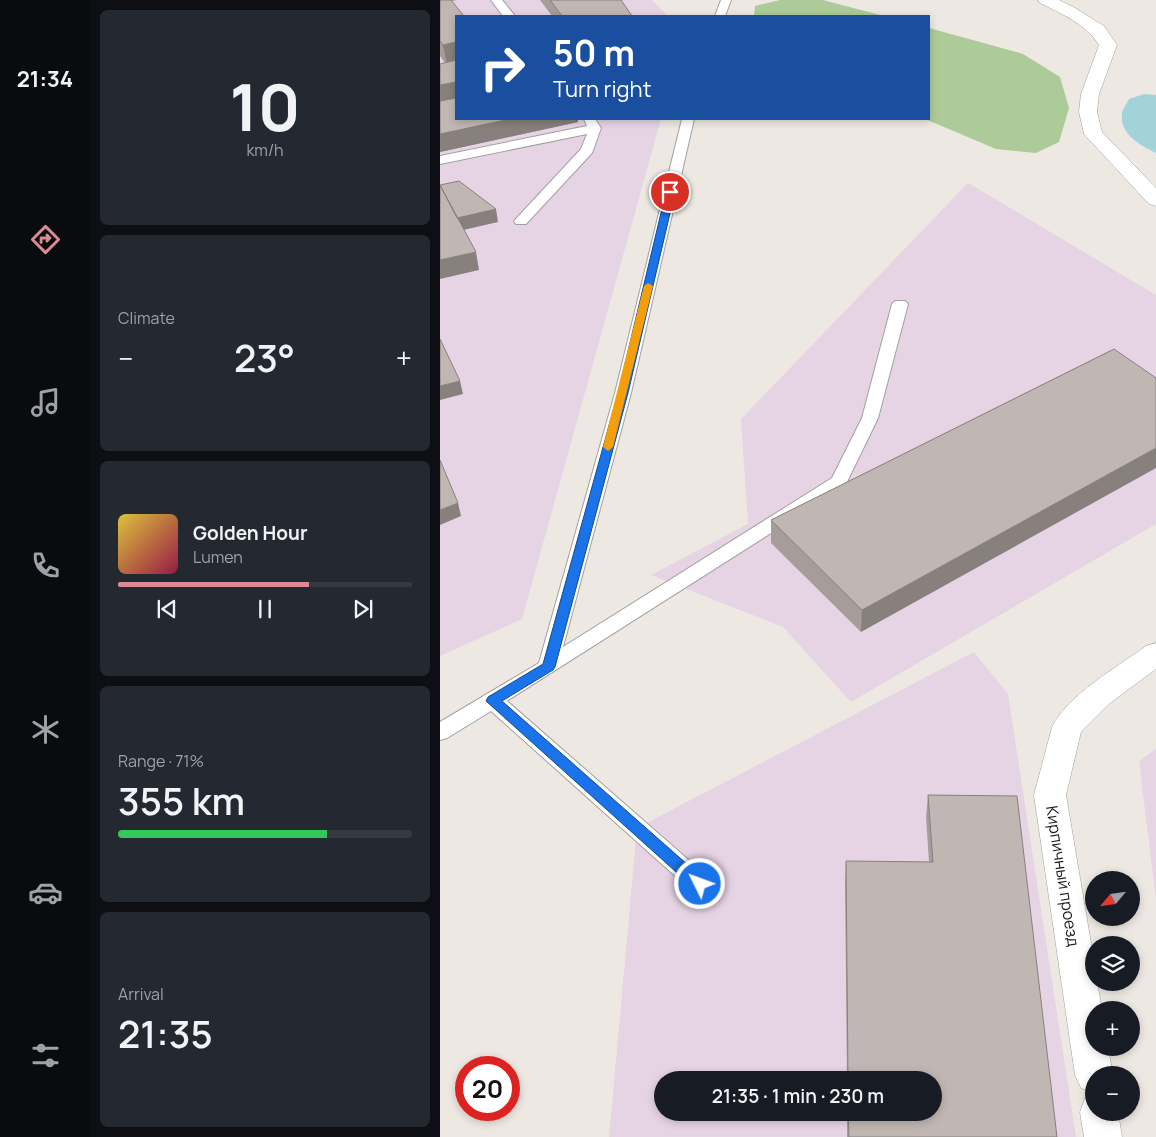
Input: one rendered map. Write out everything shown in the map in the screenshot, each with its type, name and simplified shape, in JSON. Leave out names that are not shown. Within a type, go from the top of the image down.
[{"type":"street","points":[[1046,0],[1069,11],[1098,30],[1108,45],[1090,94],[1088,112],[1093,134],[1156,200]]},
{"type":"street","name":"Кирпичный проезд","points":[[1093,1066],[1050,795],[1067,727],[1099,695],[1156,654]]},
{"type":"street","points":[[1101,1121],[1103,1137]]},
{"type":"lane","points":[[496,0],[508,15]]},
{"type":"lane","points":[[720,15],[726,0]]},
{"type":"lane","points":[[548,667],[623,393],[688,120]]},
{"type":"lane","points":[[440,160],[592,123],[587,150],[521,222]]},
{"type":"lane","points":[[440,732],[548,667],[839,482],[870,418],[900,304]]},
{"type":"lane","points":[[493,701],[700,884]]},
{"type":"shaded area","points":[[440,0],[652,0],[667,15],[455,15],[455,120],[661,120],[522,619],[440,656]]},
{"type":"shaded area","points":[[968,183],[1156,295],[1156,524],[851,702],[783,627],[651,575],[748,524],[741,419]]},
{"type":"shaded area","points":[[974,652],[1008,694],[1076,1137],[609,1137],[637,828]]},
{"type":"shaded area","points":[[1156,749],[1156,898],[1139,761]]},
{"type":"green space","points":[[780,0],[823,0],[880,15],[754,15],[755,6]]},
{"type":"green space","points":[[930,28],[1023,54],[1060,77],[1069,108],[1059,142],[1036,153],[996,149],[927,120],[930,120]]},
{"type":"water","points":[[1144,94],[1156,95],[1156,153],[1132,138],[1127,133],[1122,120],[1122,113],[1129,99]]},
{"type":"building","points":[[440,0],[451,0],[463,15],[455,15],[455,42],[443,45],[440,41]]},
{"type":"building","points":[[550,0],[621,0],[631,15],[561,15]]},
{"type":"building","points":[[455,60],[455,82],[440,85],[440,64]]},
{"type":"building","points":[[455,98],[455,120],[505,120],[440,134],[440,101]]},
{"type":"building","points":[[459,181],[496,209],[457,218],[440,185]]},
{"type":"building","points":[[440,185],[476,252],[440,260]]},
{"type":"building","points":[[440,339],[460,381],[440,386]]},
{"type":"building","points":[[1114,349],[1156,378],[1156,448],[862,610],[771,520]]},
{"type":"building","points":[[440,460],[458,503],[440,510]]},
{"type":"building","points":[[928,795],[1017,796],[1057,1137],[849,1137],[848,1121],[942,1121],[942,1071],[848,1071],[846,861],[933,862]]},
{"type":"slow traffic","points":[[608,447],[623,393],[648,286]]},
{"type":"route","points":[[670,192],[623,393],[548,667],[493,701],[700,884]]}]
